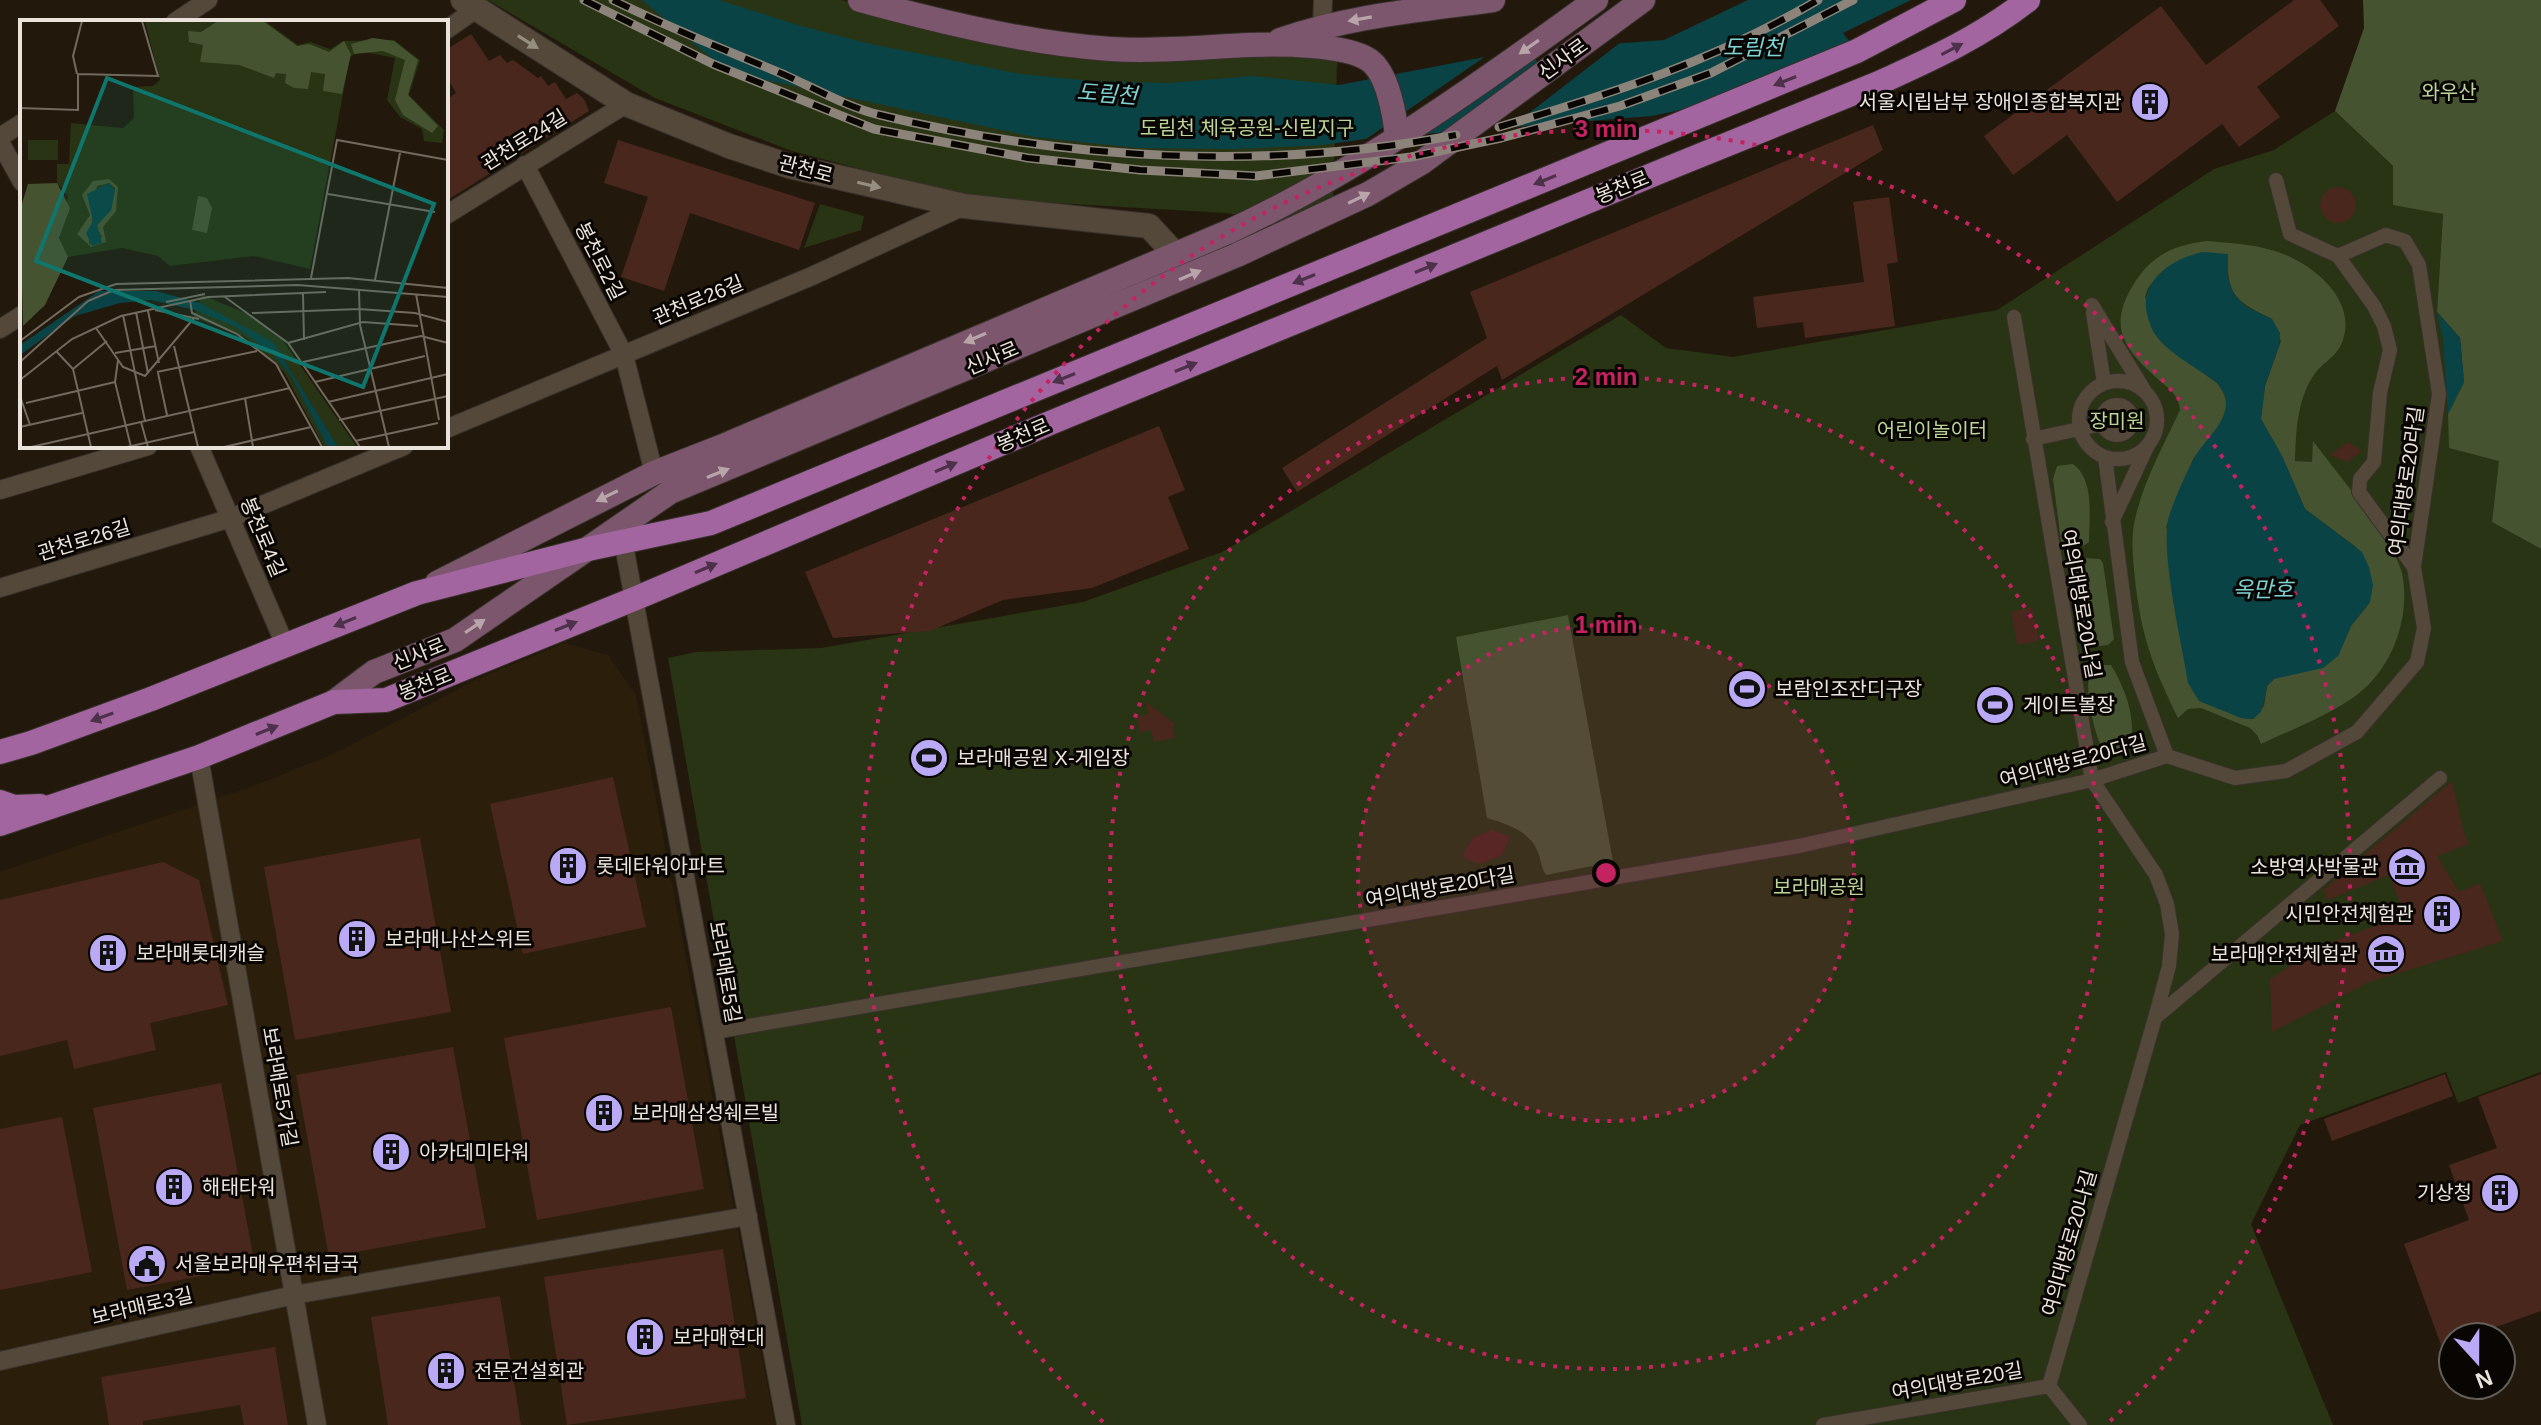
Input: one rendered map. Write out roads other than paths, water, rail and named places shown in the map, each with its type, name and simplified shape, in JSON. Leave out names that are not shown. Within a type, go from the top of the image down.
[{"type":"main road","points":[[860,0],[992,32],[1111,49],[1266,44],[1354,52],[1375,65],[1394,109],[1397,138]]},
{"type":"main road","points":[[1266,44],[1322,26],[1493,0]]},
{"type":"main road","name":"신사로","points":[[622,534],[670,492],[1237,255],[1368,194],[1421,163],[1643,0]]},
{"type":"main road","name":"봉천로","points":[[0,752],[286,647],[417,593],[588,549],[622,534],[711,523],[1857,51],[1954,0]]},
{"type":"main road","name":"봉천로","points":[[0,824],[199,757],[334,702],[386,700],[1881,82],[1938,57],[1995,26],[2028,0]]},
{"type":"main road","name":"신사로","points":[[417,593],[654,473],[1284,206],[1397,138],[1594,1]]},
{"type":"main road","name":"신사로","points":[[334,702],[374,672],[455,640],[588,549]]},
{"type":"main road","points":[[0,772],[31,743]]},
{"type":"main road","points":[[0,802],[14,807],[62,805]]},
{"type":"street","points":[[178,20],[208,0]]},
{"type":"street","points":[[1322,26],[1323,0]]},
{"type":"street","points":[[448,28],[469,5]]},
{"type":"street","name":"관천로","points":[[469,5],[626,104],[729,146],[789,166],[964,206],[1149,226],[1174,253]]},
{"type":"street","name":"관천로24길","points":[[448,214],[626,104]]},
{"type":"street","points":[[20,125],[0,140],[20,178]]},
{"type":"street","name":"봉천로2길","points":[[525,165],[624,355],[654,473]]},
{"type":"street","points":[[2276,180],[2290,234],[2338,256],[2374,306],[2384,326],[2390,350],[2380,393],[2374,462],[2360,479],[2359,492],[2414,567]]},
{"type":"street","name":"관천로26길","points":[[448,428],[812,276],[964,206]]},
{"type":"street","name":"여의대방로20라길","points":[[2167,756],[2235,778],[2286,771],[2357,732],[2417,662],[2424,628],[2414,567],[2439,394],[2419,265],[2405,241],[2386,235],[2338,256]]},
{"type":"street","points":[[2112,523],[2157,422],[2155,410],[2092,305],[2126,458]]},
{"type":"street","points":[[0,329],[20,316]]},
{"type":"street","name":"여의대방로20나길","points":[[2014,317],[2092,780],[2156,875],[2167,904],[2172,934],[2169,966],[2155,1018],[2049,1386]]},
{"type":"street","points":[[2141,389],[2127,381],[2107,382],[2096,387],[2083,401],[2080,430],[2083,439],[2102,455],[2126,458],[2138,453],[2150,442]]},
{"type":"street","points":[[2141,389],[2117,420],[2102,455],[2132,662],[2167,756]]},
{"type":"street","points":[[2083,401],[2150,442]]},
{"type":"street","points":[[2033,439],[2155,410]]},
{"type":"street","points":[[0,490],[141,448]]},
{"type":"street","name":"봉천로4길","points":[[200,448],[286,647]]},
{"type":"street","name":"관천로26길","points":[[0,588],[231,518],[399,448]]},
{"type":"street","name":"보라매로5길","points":[[622,534],[786,1425]]},
{"type":"street","name":"여의대방로20다길","points":[[714,1032],[1799,846],[2092,780],[2167,756]]},
{"type":"street","name":"보라매로5가길","points":[[199,757],[317,1425]]},
{"type":"street","points":[[2155,1018],[2440,778]]},
{"type":"street","name":"보라매로3길","points":[[0,1361],[294,1295],[748,1216]]},
{"type":"street","name":"여의대방로20길","points":[[1823,1425],[2049,1386],[2080,1425]]},
{"type":"water","name":"도림천","points":[[642,0],[719,0],[862,42],[1021,74],[1091,81],[1169,83],[1252,76],[1339,85],[1516,51],[1664,40],[1748,0],[1989,0],[1928,35],[1865,61],[1741,97],[1652,116],[1372,138],[1323,145],[1238,149],[1138,148],[1034,137],[728,72]]},
{"type":"water","name":"옥만호","points":[[2203,252],[2228,254],[2228,278],[2233,293],[2245,306],[2272,319],[2280,333],[2279,346],[2265,386],[2261,419],[2282,456],[2305,509],[2362,552],[2373,585],[2370,602],[2351,626],[2338,656],[2323,668],[2274,679],[2267,686],[2261,712],[2253,719],[2241,718],[2199,701],[2188,683],[2169,571],[2167,528],[2170,513],[2192,462],[2219,424],[2226,405],[2217,383],[2157,337],[2147,314],[2146,302],[2153,281],[2161,272],[2180,259]]},
{"type":"water","points":[[2437,312],[2460,338],[2464,382],[2448,414],[2443,339]]},
{"type":"railway","points":[[584,0],[713,64],[874,129],[1028,158],[1140,170],[1256,176],[1411,157],[1501,138],[1620,106],[1711,73],[1853,0]]},
{"type":"railway","points":[[613,0],[856,108],[950,130],[1022,142],[1094,151],[1240,156],[1313,153],[1456,135]]},
{"type":"railway","points":[[1499,127],[1663,74],[1740,41],[1818,0]]},
{"type":"place","name":"서울시립남부 장애인종합복지관","points":[[2150,102]]},
{"type":"place","name":"보람인조잔디구장","points":[[1747,689]]},
{"type":"place","name":"게이트볼장","points":[[1995,705]]},
{"type":"place","name":"보라매공원 X-게임장","points":[[929,758]]},
{"type":"place","name":"롯데타워아파트","points":[[568,866]]},
{"type":"place","name":"소방역사박물관","points":[[2407,867]]},
{"type":"place","name":"시민안전체험관","points":[[2442,914]]},
{"type":"place","name":"보라매나산스위트","points":[[357,939]]},
{"type":"place","name":"보라매롯데캐슬","points":[[108,953]]},
{"type":"place","name":"보라매안전체험관","points":[[2386,954]]},
{"type":"place","name":"보라매삼성쉐르빌","points":[[604,1113]]},
{"type":"place","name":"아카데미타워","points":[[391,1152]]},
{"type":"place","name":"해태타워","points":[[174,1187]]},
{"type":"place","name":"기상청","points":[[2500,1193]]},
{"type":"place","name":"서울보라매우편취급국","points":[[147,1264]]},
{"type":"place","name":"보라매현대","points":[[645,1337]]},
{"type":"place","name":"전문건설회관","points":[[446,1371]]},
{"type":"park label","name":"와우산","points":[[2449,92]]},
{"type":"park label","name":"도림천 체육공원-신림지구","points":[[1247,128]]},
{"type":"park label","name":"장미원","points":[[2117,421]]},
{"type":"park label","name":"어린이놀이터","points":[[1932,430]]},
{"type":"park label","name":"보라매공원","points":[[1819,887]]}]
